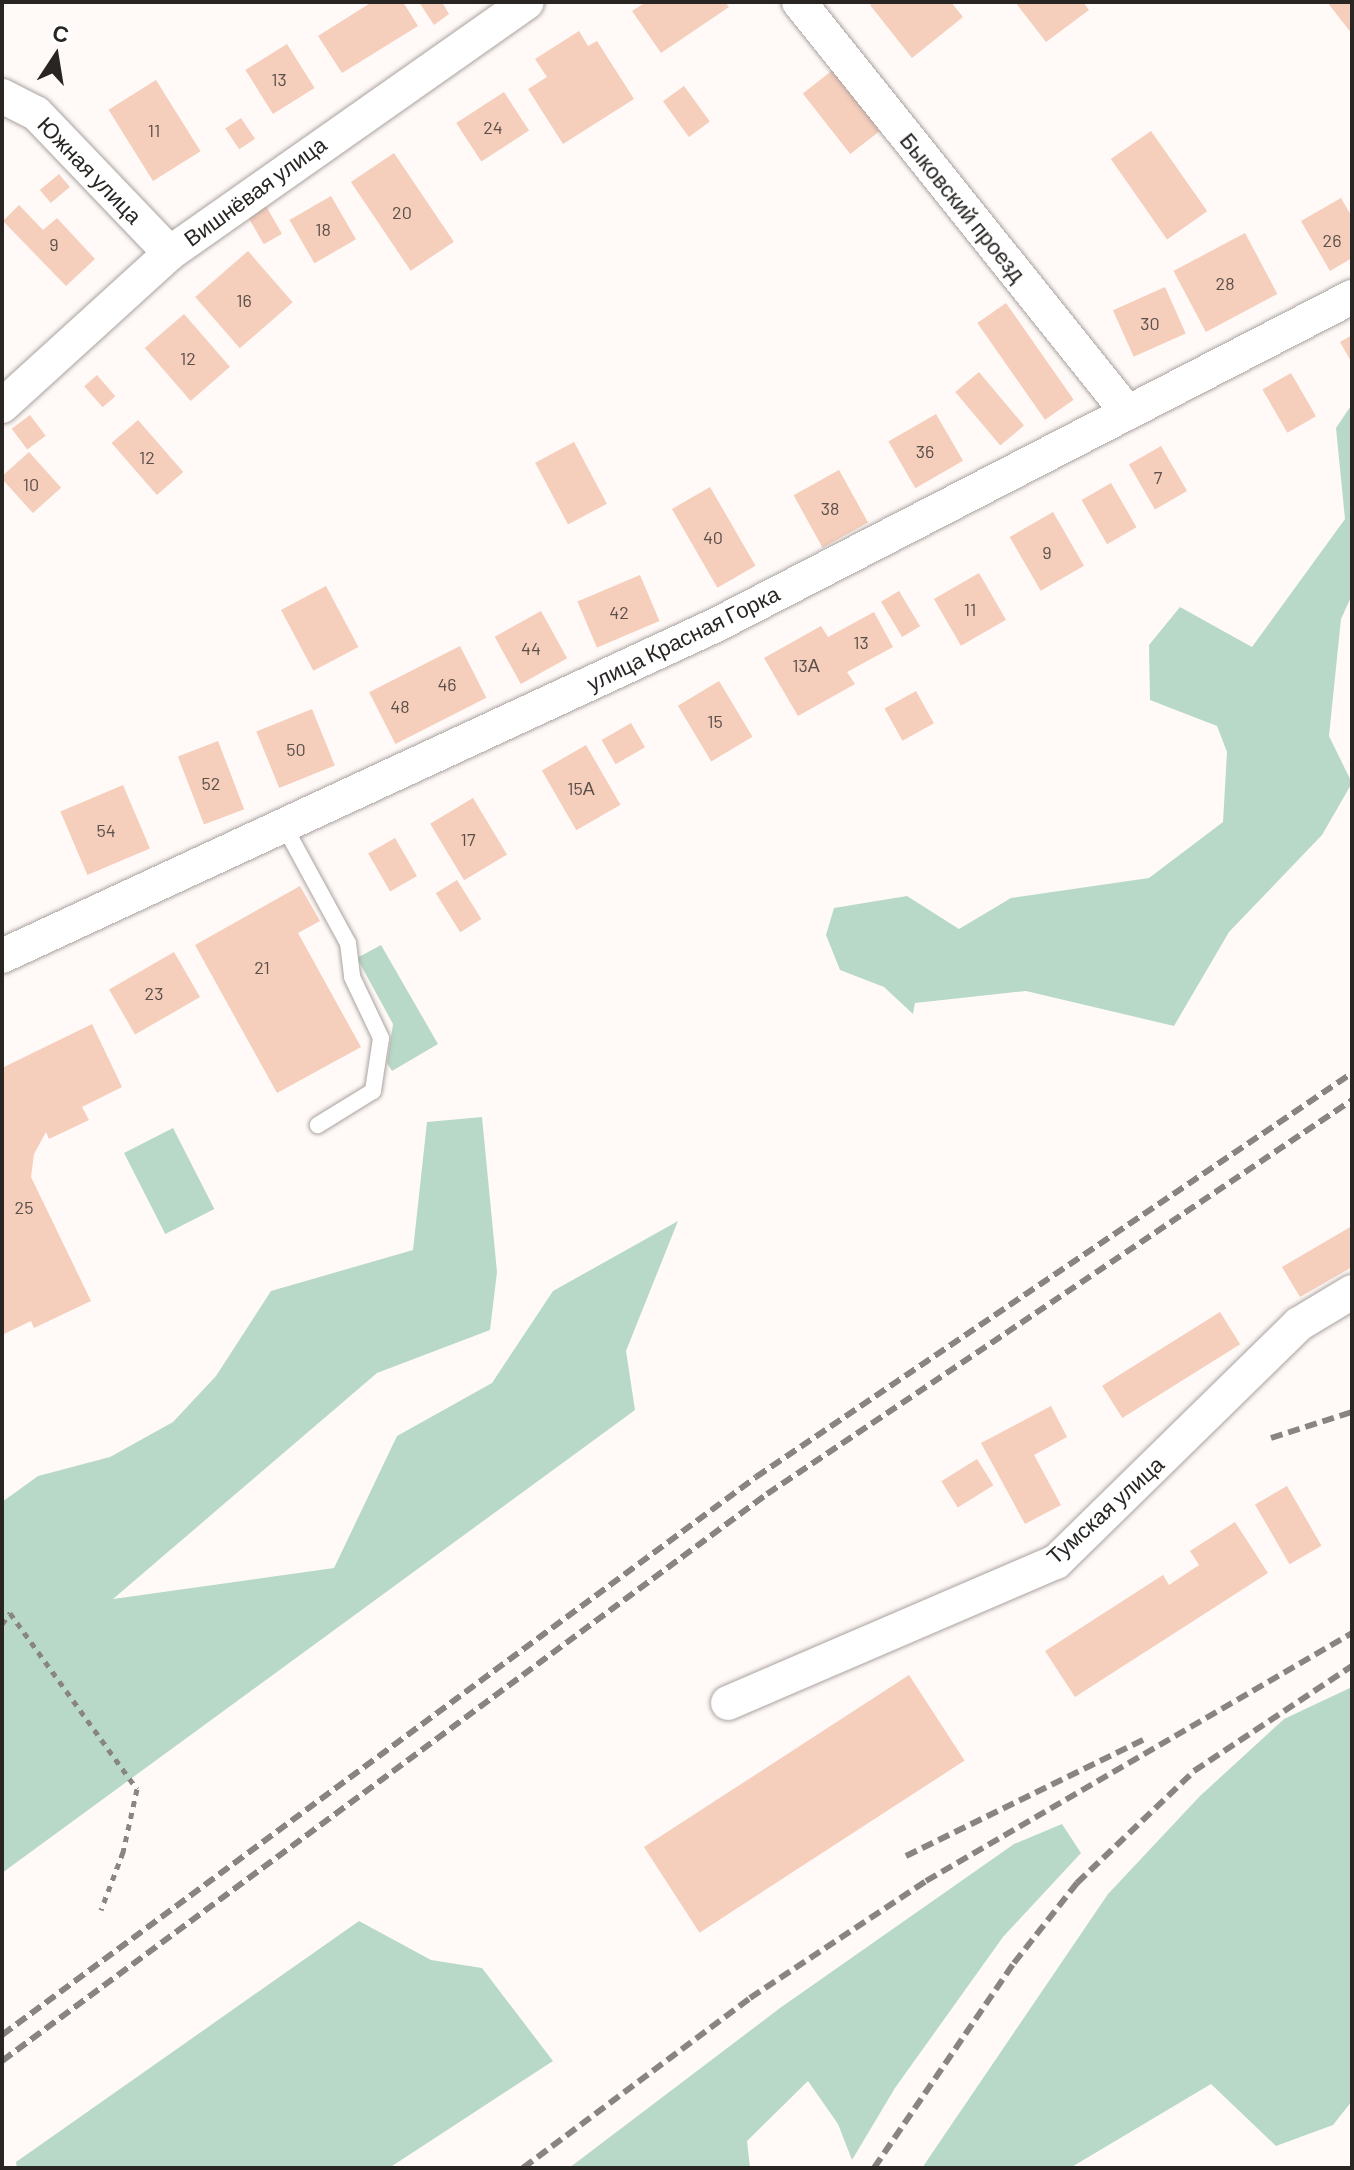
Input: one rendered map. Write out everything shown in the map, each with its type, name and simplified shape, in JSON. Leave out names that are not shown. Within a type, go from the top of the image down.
[{"type":"street","name":"Вишнёвая улица","points":[[2,406],[170,253],[527,2]]},
{"type":"street","name":"Быковский проезд","points":[[799,2],[1128,413]]},
{"type":"street","name":"Южная улица","points":[[2,96],[36,113],[170,253]]},
{"type":"street","name":"улица Красная Горка","points":[[2,956],[716,625],[1352,297]]},
{"type":"street","name":"Тумская улица","points":[[728,1703],[1056,1562],[1299,1324],[1352,1292]]},
{"type":"lane","points":[[283,824],[348,943],[352,977],[381,1038],[373,1091],[318,1125]]},
{"type":"path","points":[[2,1624],[10,1613],[137,1789],[123,1852],[101,1910]]},
{"type":"green space","points":[[1352,404],[1352,595],[1341,619],[1329,736],[1352,783],[1322,835],[1229,932],[1174,1026],[1026,991],[915,1003],[913,1014],[884,987],[840,970],[826,935],[834,908],[907,896],[959,929],[1011,898],[1149,878],[1223,822],[1227,752],[1217,726],[1150,700],[1149,645],[1180,607],[1252,647],[1345,519],[1336,428]]},
{"type":"green space","points":[[381,945],[438,1044],[392,1071],[387,1063],[393,1024],[357,958]]},
{"type":"green space","points":[[482,1117],[497,1272],[490,1330],[377,1373],[113,1599],[334,1568],[397,1436],[492,1383],[553,1291],[678,1221],[626,1351],[635,1410],[2,1873],[2,1502],[38,1476],[110,1457],[173,1422],[216,1376],[271,1291],[413,1250],[427,1122]]},
{"type":"green space","points":[[173,1128],[214,1209],[165,1234],[124,1153]]},
{"type":"green space","points":[[1352,1687],[1352,2101],[1333,2125],[1276,2146],[1211,2084],[1070,2168],[922,2168],[1108,1894],[1200,1796],[1284,1719]]},
{"type":"green space","points":[[1062,1824],[1081,1853],[1003,1937],[895,2088],[852,2160],[838,2124],[808,2081],[747,2141],[750,2168],[569,2168],[780,2008],[1014,1844]]},
{"type":"green space","points":[[359,1921],[431,1960],[482,1968],[553,2061],[389,2168],[17,2168],[16,2162]]},
{"type":"building","points":[[372,2],[403,2],[418,26],[342,73],[318,36]]},
{"type":"building","points":[[419,2],[442,2],[449,14],[434,25]]},
{"type":"building","points":[[646,2],[725,2],[729,7],[661,53],[632,11]]},
{"type":"building","points":[[874,2],[951,2],[963,17],[912,58],[870,5]]},
{"type":"building","points":[[1015,2],[1083,2],[1089,10],[1046,42]]},
{"type":"building","points":[[1327,2],[1352,2],[1352,34]]},
{"type":"building","points":[[579,31],[588,46],[597,41],[634,99],[563,144],[528,89],[547,77],[535,59]]},
{"type":"building","points":[[287,44],[315,88],[273,114],[245,70]]},
{"type":"building","points":[[843,62],[890,123],[850,154],[803,93]]},
{"type":"building","points":[[156,80],[201,151],[153,181],[109,110]]},
{"type":"building","points":[[684,86],[710,122],[689,137],[663,101]]},
{"type":"building","points":[[504,92],[529,131],[481,162],[456,123]]},
{"type":"building","points":[[241,118],[255,139],[239,149],[225,129]]},
{"type":"building","points":[[1151,131],[1207,211],[1167,239],[1111,159]]},
{"type":"building","points":[[394,153],[454,242],[411,271],[351,182]]},
{"type":"building","points":[[59,174],[70,187],[51,203],[40,190]]},
{"type":"building","points":[[331,196],[356,239],[314,263],[289,220]]},
{"type":"building","points":[[1341,198],[1352,217],[1352,258],[1330,271],[1301,221]]},
{"type":"building","points":[[19,205],[43,230],[57,218],[95,259],[66,286],[3,221]]},
{"type":"building","points":[[266,206],[282,234],[264,244],[248,216]]},
{"type":"building","points":[[1245,233],[1277,294],[1206,332],[1173,271]]},
{"type":"building","points":[[248,251],[293,302],[240,348],[195,297]]},
{"type":"building","points":[[1165,287],[1186,334],[1134,357],[1113,310]]},
{"type":"building","points":[[1006,303],[1074,400],[1045,420],[977,323]]},
{"type":"building","points":[[184,314],[230,367],[191,401],[145,348]]},
{"type":"building","points":[[1352,335],[1352,363],[1340,342]]},
{"type":"building","points":[[979,372],[1024,426],[1000,446],[955,392]]},
{"type":"building","points":[[1291,373],[1316,416],[1287,433],[1262,390]]},
{"type":"building","points":[[97,375],[115,396],[103,407],[84,386]]},
{"type":"building","points":[[936,414],[963,461],[915,488],[888,442]]},
{"type":"building","points":[[30,415],[46,436],[27,450],[12,429]]},
{"type":"building","points":[[138,420],[183,472],[157,495],[112,443]]},
{"type":"building","points":[[574,442],[607,504],[568,524],[535,463]]},
{"type":"building","points":[[1161,446],[1187,491],[1155,510],[1129,464]]},
{"type":"building","points":[[29,452],[61,488],[33,513],[2,479]]},
{"type":"building","points":[[839,470],[868,522],[823,548],[794,495]]},
{"type":"building","points":[[1111,483],[1136,527],[1107,544],[1082,500]]},
{"type":"building","points":[[710,487],[756,566],[717,588],[672,509]]},
{"type":"building","points":[[1053,512],[1084,566],[1041,591],[1010,537]]},
{"type":"building","points":[[979,573],[1006,620],[961,646],[934,599]]},
{"type":"building","points":[[640,575],[660,621],[597,648],[577,602]]},
{"type":"building","points":[[326,586],[358,647],[313,671],[281,610]]},
{"type":"building","points":[[899,591],[920,626],[902,637],[881,602]]},
{"type":"building","points":[[541,611],[567,658],[521,684],[495,637]]},
{"type":"building","points":[[874,612],[893,647],[847,672],[855,684],[798,716],[764,658],[821,626],[828,637]]},
{"type":"building","points":[[460,646],[486,698],[395,744],[369,692]]},
{"type":"building","points":[[719,681],[752,737],[711,761],[678,706]]},
{"type":"building","points":[[916,691],[934,723],[902,741],[885,708]]},
{"type":"building","points":[[312,709],[335,766],[279,788],[256,731]]},
{"type":"building","points":[[631,723],[645,747],[616,764],[602,740]]},
{"type":"building","points":[[218,741],[244,809],[204,825],[178,756]]},
{"type":"building","points":[[586,745],[620,805],[576,830],[542,770]]},
{"type":"building","points":[[123,785],[150,849],[87,875],[60,812]]},
{"type":"building","points":[[473,798],[507,855],[464,880],[430,824]]},
{"type":"building","points":[[395,838],[417,876],[390,892],[368,854]]},
{"type":"building","points":[[457,880],[481,919],[460,932],[436,893]]},
{"type":"building","points":[[300,886],[320,921],[298,933],[361,1047],[277,1093],[195,945]]},
{"type":"building","points":[[174,952],[200,997],[135,1035],[109,990]]},
{"type":"building","points":[[92,1024],[122,1087],[82,1107],[89,1120],[49,1139],[46,1132],[34,1154],[31,1177],[91,1301],[34,1328],[31,1321],[2,1335],[2,1068]]},
{"type":"building","points":[[1352,1226],[1352,1267],[1300,1297],[1282,1267]]},
{"type":"building","points":[[1220,1312],[1240,1344],[1122,1418],[1102,1386]]},
{"type":"building","points":[[1051,1406],[1067,1437],[1034,1455],[1061,1505],[1025,1524],[981,1443]]},
{"type":"building","points":[[977,1459],[993,1485],[958,1508],[941,1481]]},
{"type":"building","points":[[1287,1486],[1322,1546],[1289,1564],[1255,1504]]},
{"type":"building","points":[[1235,1522],[1268,1573],[1075,1697],[1045,1651],[1163,1575],[1169,1585],[1199,1565],[1190,1551]]},
{"type":"building","points":[[909,1675],[965,1761],[700,1933],[644,1847]]},
{"type":"railway","points":[[2,2035],[756,1477],[1352,1073]]},
{"type":"railway","points":[[2,2061],[767,1494],[1352,1100]]},
{"type":"railway","points":[[1271,1438],[1352,1412]]},
{"type":"railway","points":[[523,2168],[750,1998],[926,1881],[1352,1633]]},
{"type":"railway","points":[[874,2168],[1014,1963],[1077,1883],[1194,1771],[1352,1666]]},
{"type":"railway","points":[[906,1856],[1143,1740]]}]
